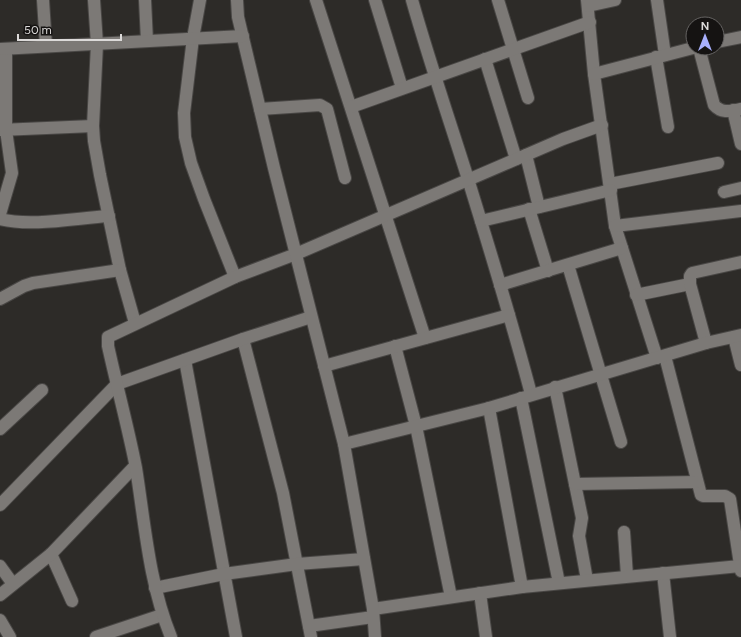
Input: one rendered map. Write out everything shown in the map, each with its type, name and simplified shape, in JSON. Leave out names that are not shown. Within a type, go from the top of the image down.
[{"type":"street","points":[[43,0],[46,46]]},
{"type":"street","points":[[94,0],[97,44],[93,126],[100,175],[120,270],[136,324]]},
{"type":"street","points":[[145,0],[147,41]]},
{"type":"street","points":[[200,0],[193,38],[184,113],[185,137],[191,162],[204,199],[235,277]]},
{"type":"street","points":[[237,0],[238,17],[260,109],[344,444],[373,613],[375,637]]},
{"type":"street","points":[[316,0],[425,338]]},
{"type":"street","points":[[375,0],[402,88]]},
{"type":"street","points":[[412,0],[509,315],[526,396],[559,583]]},
{"type":"street","points":[[498,0],[528,98]]},
{"type":"street","points":[[243,339],[283,493],[310,632],[373,613],[451,597],[522,587],[627,576],[741,568],[730,499],[725,496],[703,496],[700,494],[661,357],[636,295],[615,226],[594,74],[588,3],[614,0]]},
{"type":"street","points":[[657,0],[668,127]]},
{"type":"street","points":[[351,107],[590,22]]},
{"type":"street","points":[[0,214],[6,173],[3,130],[3,49],[243,36]]},
{"type":"street","points":[[725,40],[741,37]]},
{"type":"street","points":[[594,74],[685,50]]},
{"type":"street","points":[[701,56],[714,105],[723,111],[737,110],[741,144]]},
{"type":"street","points":[[485,59],[521,157],[548,271]]},
{"type":"street","points":[[260,109],[324,106],[327,109],[345,178]]},
{"type":"street","points":[[170,637],[162,615],[155,588],[135,466],[108,340],[111,335],[235,277],[296,254],[385,214],[563,139],[602,125]]},
{"type":"street","points":[[3,130],[93,126]]},
{"type":"street","points":[[481,221],[610,187],[718,163]]},
{"type":"street","points":[[724,192],[741,188]]},
{"type":"street","points":[[615,226],[741,212]]},
{"type":"street","points":[[0,219],[16,223],[109,216]]},
{"type":"street","points":[[500,285],[622,248]]},
{"type":"street","points":[[706,343],[689,279],[692,273],[741,262]]},
{"type":"street","points":[[568,265],[621,442]]},
{"type":"street","points":[[0,300],[24,286],[33,283],[120,270]]},
{"type":"street","points":[[636,295],[690,284]]},
{"type":"street","points":[[324,366],[509,315]]},
{"type":"street","points":[[0,505],[117,384],[243,339],[311,317]]},
{"type":"street","points":[[344,444],[488,408],[706,343],[738,336],[741,365]]},
{"type":"street","points":[[395,346],[416,426],[451,597]]},
{"type":"street","points":[[184,360],[236,637]]},
{"type":"street","points":[[555,387],[582,518],[579,536],[587,580]]},
{"type":"street","points":[[0,429],[42,390]]},
{"type":"street","points":[[488,408],[522,587]]},
{"type":"street","points":[[0,595],[51,554],[135,466]]},
{"type":"street","points":[[575,484],[697,482]]},
{"type":"street","points":[[624,532],[627,576]]},
{"type":"street","points":[[51,554],[72,602]]},
{"type":"street","points":[[155,588],[224,574],[297,564],[364,559]]},
{"type":"street","points":[[0,566],[13,584]]},
{"type":"street","points":[[663,573],[670,637]]},
{"type":"street","points":[[480,593],[486,637]]},
{"type":"street","points":[[96,637],[162,615]]},
{"type":"street","points":[[0,620],[10,637]]}]
